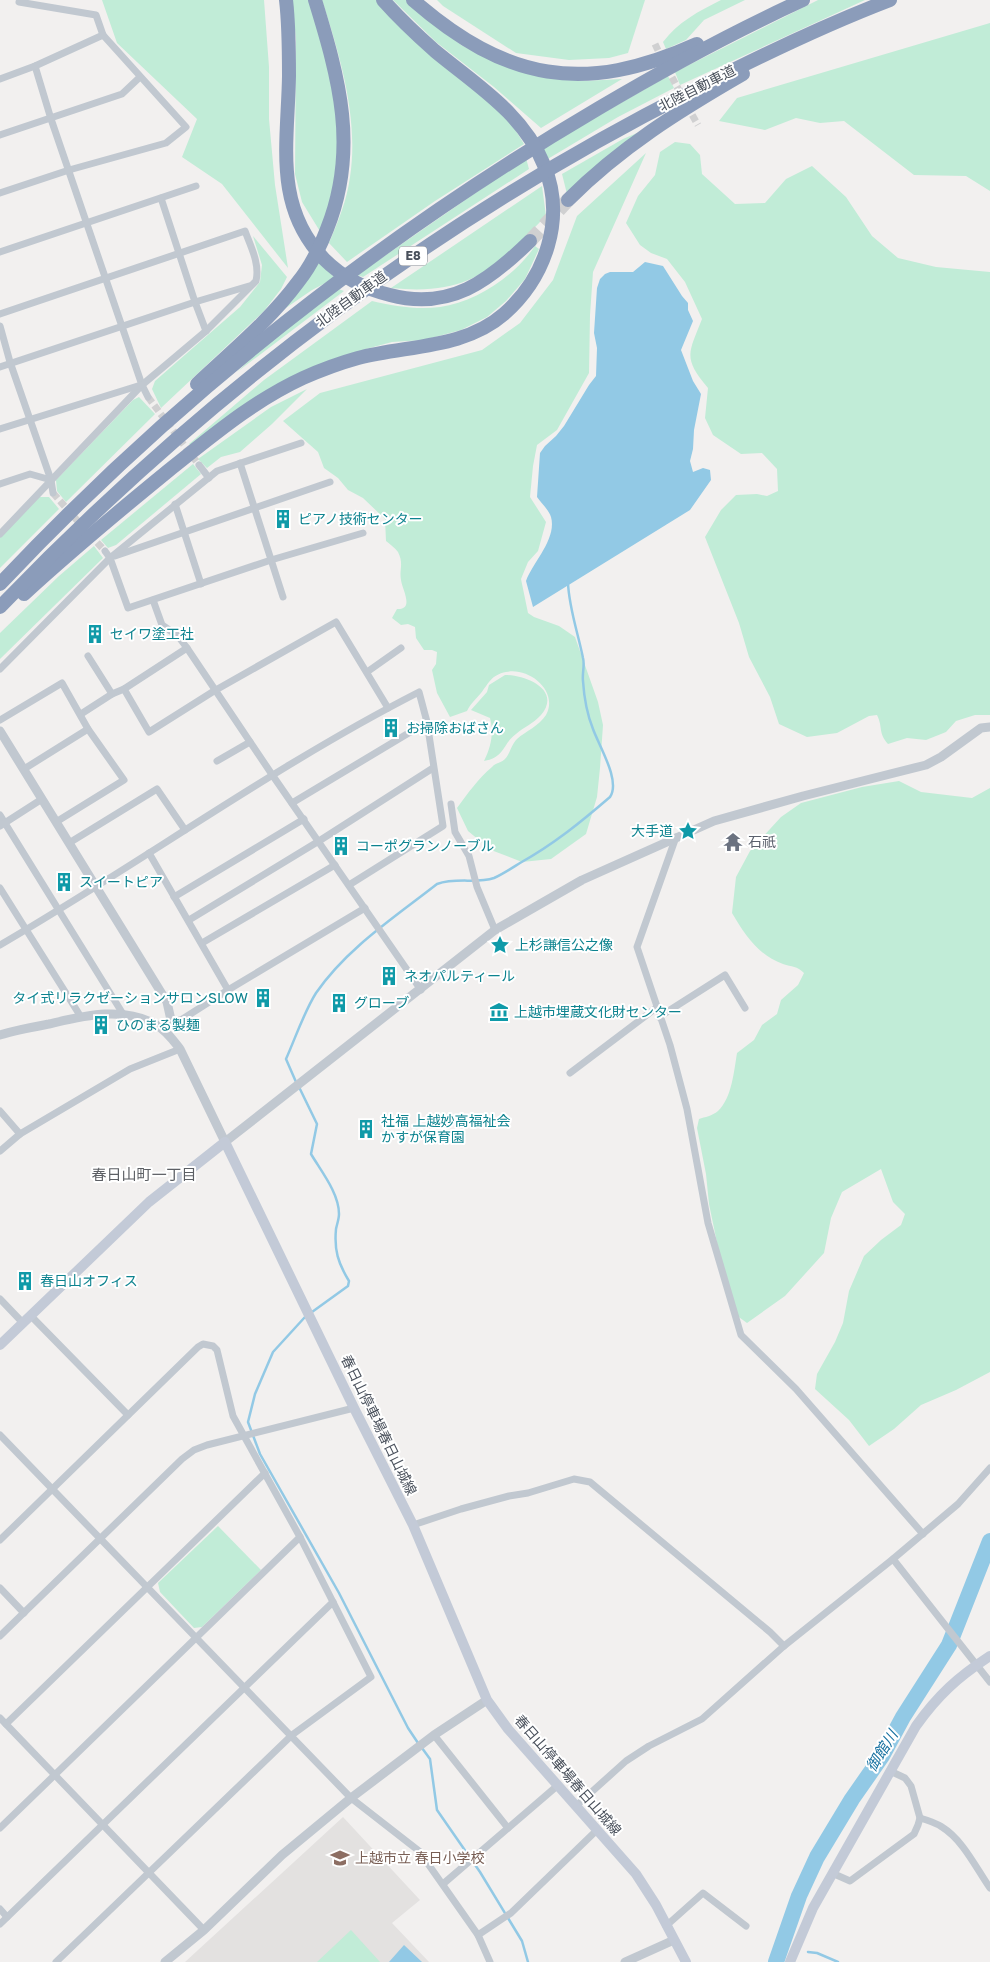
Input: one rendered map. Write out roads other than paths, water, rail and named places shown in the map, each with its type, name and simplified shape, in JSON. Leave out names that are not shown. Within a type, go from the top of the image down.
[{"type":"highway","points":[[286,0],[289,76],[285,149],[286,174],[290,199],[297,219],[318,253],[350,279],[378,292],[398,298],[440,298],[466,290],[492,276],[530,241]]},
{"type":"highway","points":[[83,500],[141,439],[280,304],[299,282],[323,240],[340,186],[345,152],[338,80],[316,0]]},
{"type":"highway","points":[[0,615],[147,488],[244,412],[276,392],[304,378],[359,358],[427,346],[470,335],[502,316],[517,302],[540,269],[552,234],[553,198],[550,183],[539,153],[520,124],[488,93],[420,38],[383,0]]},
{"type":"highway","points":[[413,0],[434,18],[478,48],[502,59],[527,68],[580,75],[606,73],[657,61],[790,0]]},
{"type":"highway","name":"北陸自動車道","points":[[0,584],[83,500],[158,430],[257,344],[406,232],[483,180],[645,82],[716,43],[803,0]]},
{"type":"highway","name":"北陸自動車道","points":[[0,607],[94,513],[165,447],[236,387],[314,326],[388,273],[456,227],[596,141],[738,67],[803,36],[890,0]]},
{"type":"highway","points":[[568,200],[634,142],[668,119],[744,74],[875,6]]},
{"type":"main road","points":[[0,1345],[149,1202],[225,1142]]},
{"type":"main road","name":"春日山停車場春日山城線","points":[[225,1142],[413,1525],[488,1700],[508,1729],[636,1874],[686,1962]]},
{"type":"main road","points":[[790,1962],[813,1908],[832,1873],[890,1771],[930,1706],[947,1688],[990,1656]]},
{"type":"street","points":[[0,193],[69,170],[166,143],[186,127],[103,35],[96,15],[20,2]]},
{"type":"street","points":[[0,79],[35,66],[103,35]]},
{"type":"street","points":[[35,66],[51,119],[107,278],[142,385],[148,396]]},
{"type":"street","points":[[0,135],[122,94],[140,77]]},
{"type":"street","points":[[0,252],[196,186]]},
{"type":"street","points":[[161,198],[206,331]]},
{"type":"street","points":[[0,314],[245,231],[257,263],[258,274],[252,286],[206,331],[142,385],[0,534]]},
{"type":"street","points":[[0,366],[196,302],[252,286]]},
{"type":"street","points":[[0,326],[10,362],[51,480],[53,493]]},
{"type":"street","points":[[0,429],[142,385]]},
{"type":"street","points":[[0,669],[110,558],[216,471],[301,443]]},
{"type":"street","points":[[240,464],[283,597]]},
{"type":"street","points":[[199,465],[209,478]]},
{"type":"street","points":[[0,484],[30,474],[51,480]]},
{"type":"street","points":[[110,558],[330,482]]},
{"type":"street","points":[[175,504],[201,584]]},
{"type":"street","points":[[104,551],[110,558],[128,608],[271,560],[363,533]]},
{"type":"street","points":[[153,600],[162,625],[178,636],[187,648],[272,776],[304,819],[421,990]]},
{"type":"street","points":[[124,689],[149,732],[214,690],[336,622],[388,708]]},
{"type":"street","points":[[81,714],[112,694],[124,689],[187,648]]},
{"type":"street","points":[[367,672],[401,648]]},
{"type":"street","points":[[88,656],[112,694]]},
{"type":"street","points":[[0,720],[62,683],[88,729],[124,780],[56,822]]},
{"type":"street","points":[[0,945],[272,776],[419,692],[427,722],[443,826],[349,885]]},
{"type":"street","points":[[292,803],[427,722]]},
{"type":"street","points":[[2,1032],[103,1014],[123,1014],[146,1020],[162,1028],[180,1049],[225,1142],[495,930],[582,880],[714,821],[926,765],[942,757],[981,728],[990,727]]},
{"type":"street","points":[[24,768],[88,729]]},
{"type":"street","points":[[0,731],[167,1002],[171,1020]]},
{"type":"street","points":[[218,761],[250,742]]},
{"type":"street","points":[[189,920],[319,841],[433,768]]},
{"type":"street","points":[[68,843],[157,789],[185,830]]},
{"type":"street","points":[[2,824],[42,799]]},
{"type":"street","points":[[451,804],[455,832],[469,856],[477,887],[495,930]]},
{"type":"street","points":[[0,815],[2,824],[59,909],[123,1014]]},
{"type":"street","points":[[174,897],[304,819]]},
{"type":"street","points":[[676,837],[637,947],[670,1045],[687,1109],[708,1223],[741,1334],[796,1389],[923,1534]]},
{"type":"street","points":[[149,852],[228,990]]},
{"type":"street","points":[[202,942],[336,865]]},
{"type":"street","points":[[0,888],[81,1017]]},
{"type":"street","points":[[162,1028],[171,1020],[181,1020],[365,908]]},
{"type":"street","points":[[659,1017],[725,975],[746,1008]]},
{"type":"street","points":[[570,1073],[656,1008]]},
{"type":"street","points":[[0,1151],[20,1134],[130,1069],[180,1049]]},
{"type":"street","points":[[0,1111],[20,1134]]},
{"type":"street","points":[[0,1299],[27,1320],[128,1415]]},
{"type":"street","points":[[0,1540],[198,1347],[208,1344],[217,1350],[233,1416],[300,1537],[371,1677],[292,1736],[56,1962]]},
{"type":"street","points":[[0,1636],[182,1458],[207,1445],[354,1408]]},
{"type":"street","points":[[0,1435],[351,1798],[419,1851],[478,1935],[490,1962]]},
{"type":"street","points":[[576,1806],[626,1761],[649,1746],[702,1720],[784,1646],[893,1559],[958,1504],[990,1468]]},
{"type":"street","points":[[6,1724],[265,1473]]},
{"type":"street","points":[[413,1525],[461,1509],[528,1493],[574,1479],[590,1482],[770,1632],[784,1646]]},
{"type":"street","points":[[0,1828],[300,1537]]},
{"type":"street","points":[[893,1559],[990,1682]]},
{"type":"street","points":[[0,1588],[24,1613]]},
{"type":"street","points":[[0,1924],[333,1602]]},
{"type":"street","points":[[165,1962],[204,1930],[282,1855],[351,1798],[434,1735],[488,1700]]},
{"type":"street","points":[[0,1718],[204,1930]]},
{"type":"street","points":[[434,1735],[508,1828]]},
{"type":"street","points":[[832,1873],[850,1881],[914,1834],[920,1818],[911,1786],[905,1778],[890,1771]]},
{"type":"street","points":[[443,1884],[558,1786]]},
{"type":"street","points":[[920,1818],[941,1826],[948,1832],[959,1843],[990,1888]]},
{"type":"street","points":[[478,1935],[511,1913],[597,1830]]},
{"type":"street","points":[[666,1926],[703,1893],[746,1926]]},
{"type":"street","points":[[0,1909],[8,1917]]},
{"type":"street","points":[[624,1962],[674,1940]]},
{"type":"water","points":[[645,262],[663,266],[688,303],[688,310],[693,321],[681,350],[693,381],[701,394],[690,461],[693,472],[703,468],[710,470],[711,480],[690,510],[533,607],[526,581],[548,542],[552,525],[550,514],[537,497],[540,453],[564,426],[596,376],[597,348],[594,333],[597,288],[600,279],[610,272],[633,272]]},
{"type":"water","points":[[404,1945],[422,1962],[389,1962]]},
{"type":"waterway","points":[[296,1082],[286,1059],[304,1017],[316,993],[328,977],[357,947],[437,884],[494,878],[556,840],[610,797],[613,790],[613,782],[608,763],[591,723],[586,705],[583,678],[584,661],[572,611],[568,583]]},
{"type":"waterway","points":[[299,1087],[317,1124],[311,1154],[329,1182],[336,1198],[339,1216],[336,1229],[336,1250],[349,1281],[348,1286],[312,1312]]},
{"type":"waterway","points":[[305,1317],[273,1352],[255,1394],[248,1422],[260,1454],[339,1593],[408,1728],[418,1743]]},
{"type":"waterway","name":"御館川","points":[[776,1962],[799,1896],[817,1857],[852,1799],[882,1756],[903,1717],[949,1645],[990,1541]]},
{"type":"waterway","points":[[422,1748],[430,1759],[437,1810],[480,1872],[522,1941],[528,1962]]},
{"type":"waterway","points":[[808,1952],[817,1953],[838,1962]]},
{"type":"tunnel","points":[[655,44],[662,59]]},
{"type":"tunnel","points":[[667,68],[682,96]]},
{"type":"tunnel","points":[[687,106],[698,125]]},
{"type":"tunnel","points":[[530,241],[568,200]]},
{"type":"tunnel","points":[[148,397],[199,465]]},
{"type":"tunnel","points":[[53,493],[83,527]]},
{"type":"tunnel","points":[[90,535],[105,551]]},
{"type":"place","name":"ピアノ技術センター","points":[[283,519]]},
{"type":"place","name":"セイワ塗工社","points":[[95,634]]},
{"type":"place","name":"お掃除おばさん","points":[[391,728]]},
{"type":"place","name":"大手道","points":[[688,831]]},
{"type":"place","name":"石祇","points":[[733,842]]},
{"type":"place","name":"コーポグランノーブル","points":[[341,846]]},
{"type":"place","name":"スイートピア","points":[[64,882]]},
{"type":"place","name":"上杉謙信公之像","points":[[500,945]]},
{"type":"place","name":"ネオパルティール","points":[[389,976]]},
{"type":"place","name":"タイ式リラクゼーションサロンSLOW","points":[[263,998]]},
{"type":"place","name":"グローブ","points":[[339,1003]]},
{"type":"place","name":"上越市埋蔵文化財センター","points":[[499,1012]]},
{"type":"place","name":"ひのまる製麺","points":[[101,1025]]},
{"type":"place","name":"社福 上越妙高福祉会 かすが保育園","points":[[366,1129]]},
{"type":"place","name":"春日山オフィス","points":[[25,1281]]},
{"type":"place","name":"上越市立 春日小学校","points":[[340,1858]]},
{"type":"district","name":"春日山町一丁目","points":[[144,1175]]}]
